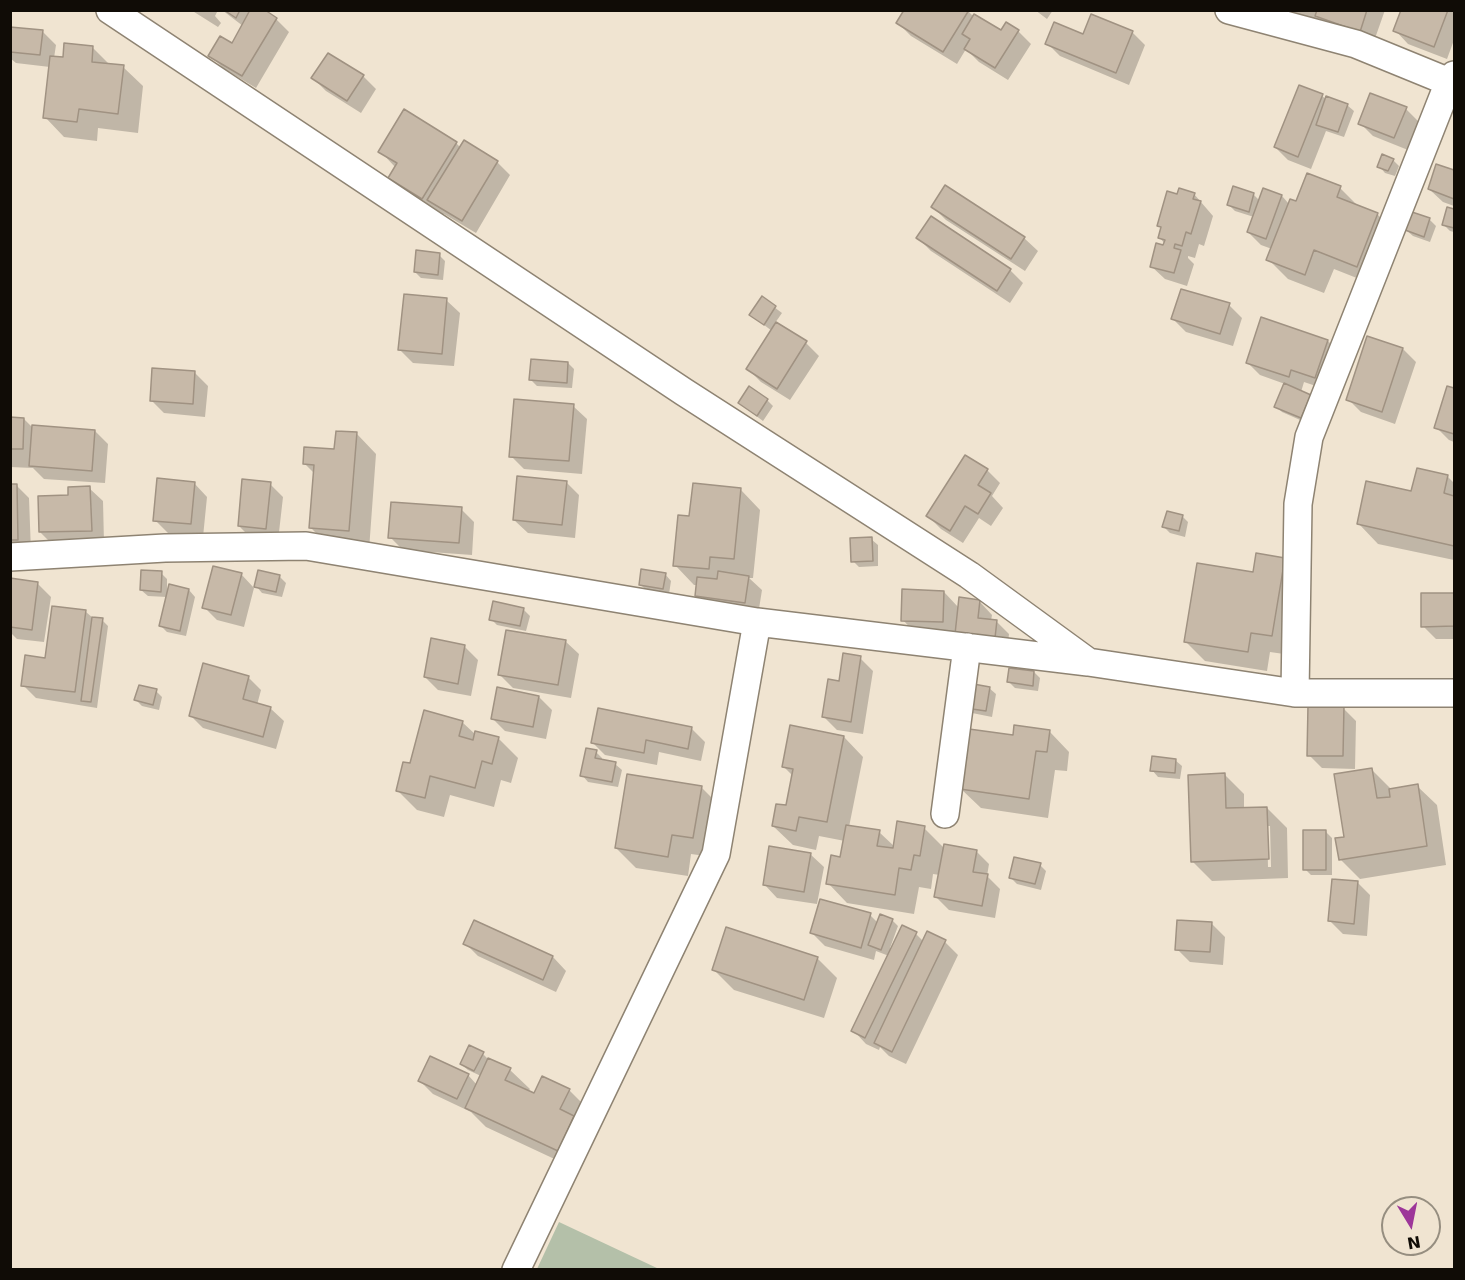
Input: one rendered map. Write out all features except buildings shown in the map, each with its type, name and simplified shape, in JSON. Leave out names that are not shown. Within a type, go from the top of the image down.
[{"type":"street","points":[[110,10],[674,385],[969,575],[1088,662]]},
{"type":"street","points":[[1229,10],[1356,44],[1452,78],[1309,437],[1298,504],[1294,693]]},
{"type":"street","points":[[10,557],[165,548],[306,546],[757,622],[1088,662],[1294,693],[1455,693]]},
{"type":"street","points":[[516,1269],[716,854],[757,622]]},
{"type":"street","points":[[945,814],[967,647]]},
{"type":"green space","points":[[559,1222],[659,1269],[537,1269]]}]
